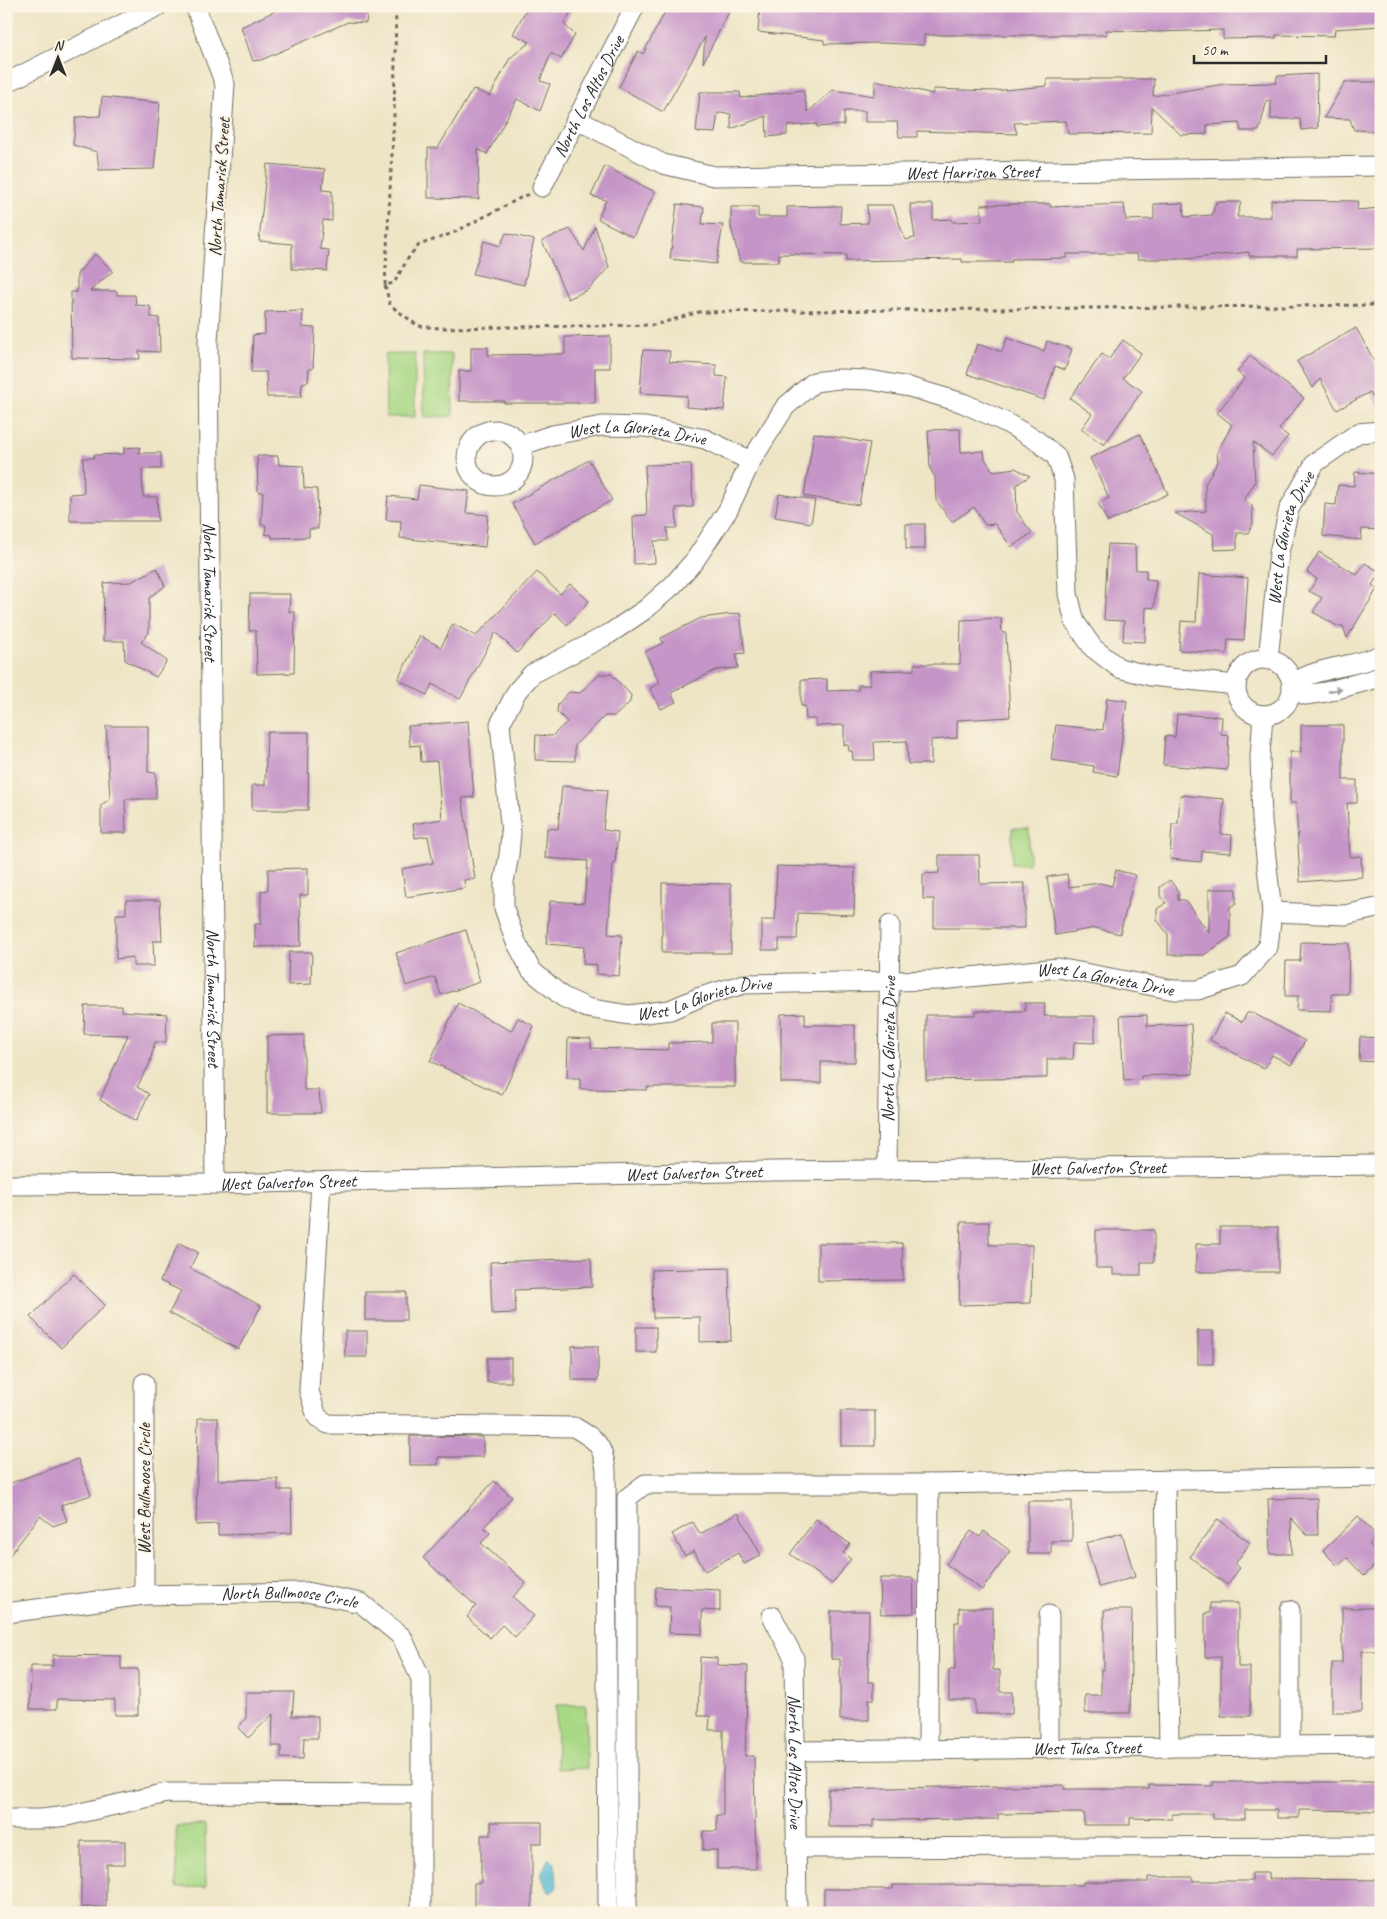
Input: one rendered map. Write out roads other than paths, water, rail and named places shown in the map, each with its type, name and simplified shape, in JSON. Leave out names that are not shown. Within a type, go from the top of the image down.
[{"type":"street","points":[[6,83],[158,6]]},
{"type":"street","name":"North Tamarisk Street","points":[[195,6],[225,84],[208,342],[215,1184]]},
{"type":"street","name":"North Los Altos Drive","points":[[542,186],[635,6]]},
{"type":"street","name":"West Harrison Street","points":[[576,119],[663,164],[714,176],[1381,166]]},
{"type":"street","name":"West La Glorieta Drive","points":[[1236,685],[1151,676],[1119,668],[1093,648],[1075,622],[1068,594],[1064,479],[1056,456],[1036,440],[964,403],[909,387],[870,380],[838,379],[814,382],[785,407],[751,461],[728,510],[695,560],[673,585],[646,609],[609,634],[532,674],[517,691],[500,724],[511,833],[510,855],[504,882],[504,908],[515,940],[531,970],[563,998],[587,1008],[629,1015],[670,1010],[700,997],[744,984],[940,980],[1058,968],[1174,990],[1198,990],[1242,976],[1268,947],[1272,912],[1262,821],[1260,757],[1263,715]]},
{"type":"street","name":"West La Glorieta Drive","points":[[520,446],[552,435],[602,426],[645,427],[705,439],[751,461]]},
{"type":"street","name":"West La Glorieta Drive","points":[[1268,660],[1279,553],[1289,509],[1315,463],[1358,433],[1381,431]]},
{"type":"street","points":[[1292,684],[1306,675],[1364,663],[1381,655]]},
{"type":"street","points":[[1268,660],[1280,664],[1287,670],[1292,684],[1290,698],[1278,712],[1263,715],[1250,712],[1243,707],[1238,699],[1236,685],[1239,673],[1253,661],[1268,660]]},
{"type":"street","points":[[1292,684],[1306,695],[1334,690],[1381,677]]},
{"type":"street","points":[[1272,912],[1345,915],[1381,906]]},
{"type":"street","name":"North La Glorieta Drive","points":[[887,1171],[890,925]]},
{"type":"street","name":"West Galveston Street","points":[[6,1185],[215,1184],[764,1171],[1381,1165]]},
{"type":"street","points":[[321,1182],[309,1391],[316,1417],[328,1424],[574,1427],[599,1443],[604,1453],[606,1479],[608,1913]]},
{"type":"street","name":"West Bullmoose Circle","points":[[144,1383],[144,1594]]},
{"type":"street","points":[[627,1913],[627,1498],[645,1484],[928,1484],[1381,1477]]},
{"type":"street","points":[[1165,1480],[1169,1747]]},
{"type":"street","points":[[928,1484],[928,1750]]},
{"type":"street","name":"North Bullmoose Circle","points":[[6,1613],[144,1594],[306,1592],[361,1603],[402,1637],[421,1679],[421,1913]]},
{"type":"street","points":[[1290,1610],[1290,1746]]},
{"type":"street","points":[[1049,1615],[1049,1748]]},
{"type":"street","name":"North Los Altos Drive","points":[[772,1616],[794,1658],[797,1913]]},
{"type":"street","name":"West Tulsa Street","points":[[795,1751],[1381,1745]]},
{"type":"street","points":[[6,1819],[41,1819],[67,1816],[167,1793],[421,1794]]},
{"type":"street","points":[[796,1848],[1381,1846]]},
{"type":"water","points":[[548,1859],[553,1861],[556,1870],[557,1887],[551,1892],[546,1888],[541,1874]]}]
